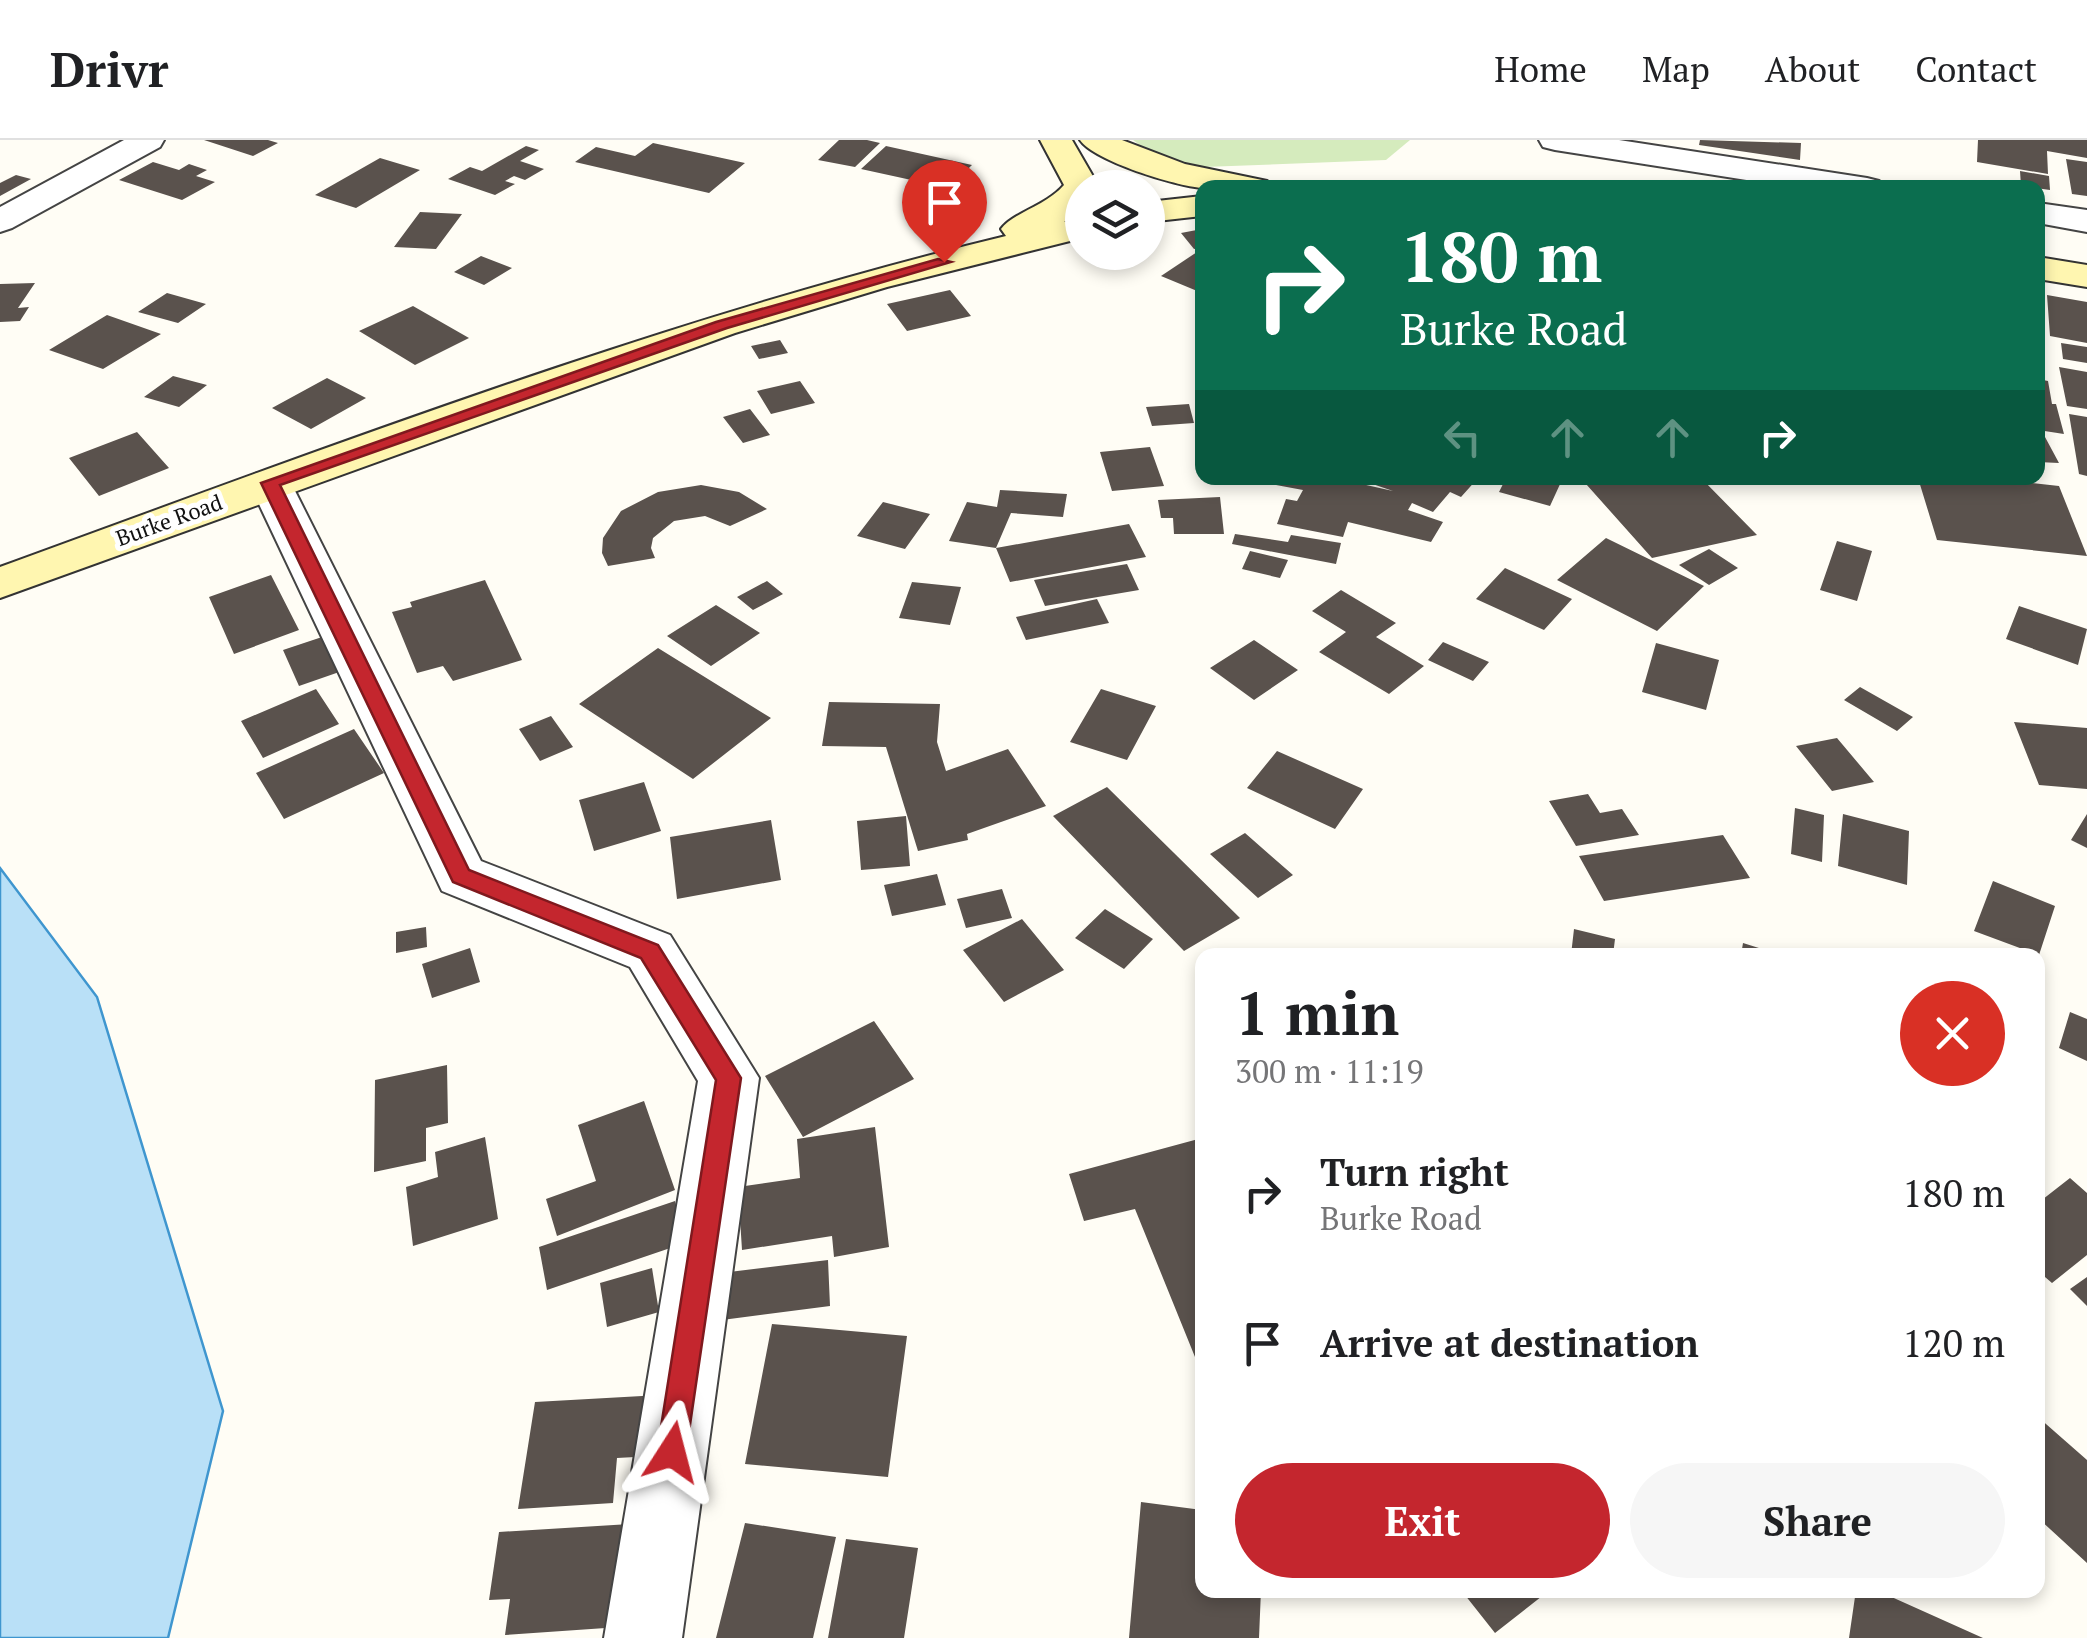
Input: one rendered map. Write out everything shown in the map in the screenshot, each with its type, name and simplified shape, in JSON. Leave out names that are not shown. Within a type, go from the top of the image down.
[{"type":"main road","points":[[874,280],[1047,219],[1063,208],[1081,185],[1056,140]]},
{"type":"main road","points":[[1093,140],[1114,170]]},
{"type":"main road","points":[[1093,140],[1176,175],[1206,180]]},
{"type":"main road","points":[[1165,210],[1195,207]]},
{"type":"main road","name":"Burke Road","points":[[0,583],[270,483],[722,325],[874,280],[1065,232]]},
{"type":"main road","points":[[2045,269],[2087,276]]},
{"type":"street","points":[[0,221],[148,140]]},
{"type":"street","points":[[1555,140],[1867,177]]},
{"type":"street","points":[[2045,214],[2087,221]]},
{"type":"street","points":[[270,483],[460,876],[650,951],[729,1078],[643,1638]]},
{"type":"green space","points":[[1133,140],[1410,140],[1386,160],[1204,167],[1154,156]]},
{"type":"water","points":[[0,868],[97,997],[223,1411],[168,1638],[0,1638]]},
{"type":"building","points":[[204,140],[268,140],[278,143],[253,156]]},
{"type":"building","points":[[839,140],[880,143],[855,167],[818,160]]},
{"type":"building","points":[[1700,140],[1801,143],[1800,160],[1699,145]]},
{"type":"building","points":[[1978,140],[2087,140],[2087,158],[2047,151],[2048,174],[1977,162]]},
{"type":"building","points":[[653,143],[745,163],[709,193],[575,162],[596,147],[635,156]]},
{"type":"building","points":[[526,146],[539,150],[520,161],[544,169],[525,180],[514,176],[505,181],[515,184],[495,195],[448,179],[470,167],[482,171]]},
{"type":"building","points":[[886,146],[972,165],[948,188],[861,169]]},
{"type":"building","points":[[380,158],[420,170],[356,208],[315,195]]},
{"type":"building","points":[[2066,159],[2087,162],[2087,196],[2072,194]]},
{"type":"building","points":[[153,162],[179,170],[189,164],[207,170],[196,176],[215,182],[182,200],[119,180]]},
{"type":"building","points":[[2020,171],[2049,176],[2050,190],[2045,189],[2045,180],[2021,180]]},
{"type":"building","points":[[16,175],[31,179],[0,196],[0,183]]},
{"type":"building","points":[[420,212],[462,214],[436,249],[394,247]]},
{"type":"building","points":[[1195,230],[1195,249],[1194,249],[1181,233]]},
{"type":"building","points":[[1195,253],[1195,290],[1161,276]]},
{"type":"building","points":[[481,256],[512,268],[484,285],[454,272]]},
{"type":"building","points":[[35,283],[18,308],[29,307],[20,321],[0,322],[0,284]]},
{"type":"building","points":[[950,290],[971,316],[907,331],[887,304]]},
{"type":"building","points":[[167,293],[206,304],[178,323],[138,312]]},
{"type":"building","points":[[2047,295],[2087,302],[2087,343],[2050,336]]},
{"type":"building","points":[[413,306],[469,338],[415,365],[359,331]]},
{"type":"building","points":[[107,315],[161,334],[103,369],[49,350]]},
{"type":"building","points":[[780,340],[788,353],[759,359],[751,346]]},
{"type":"building","points":[[2061,343],[2087,347],[2087,363],[2063,359]]},
{"type":"building","points":[[2059,367],[2087,372],[2087,409],[2067,406]]},
{"type":"building","points":[[173,376],[207,385],[179,407],[144,397]]},
{"type":"building","points":[[327,378],[366,398],[311,429],[272,408]]},
{"type":"building","points":[[2045,380],[2048,381],[2064,434],[2045,431]]},
{"type":"building","points":[[800,381],[815,403],[771,414],[757,391]]},
{"type":"building","points":[[1189,404],[1194,423],[1152,426],[1146,407]]},
{"type":"building","points":[[750,409],[770,435],[743,443],[723,417]]},
{"type":"building","points":[[2069,414],[2087,417],[2087,476],[2079,474]]},
{"type":"building","points":[[137,432],[169,468],[99,496],[69,458]]},
{"type":"building","points":[[2045,437],[2059,463],[2045,462]]},
{"type":"building","points":[[1150,447],[1164,486],[1112,491],[1100,452]]},
{"type":"building","points":[[2045,484],[2059,486],[2087,556],[1937,540],[1920,485]]},
{"type":"building","points":[[701,485],[739,492],[767,509],[730,526],[705,516],[674,521],[653,538],[655,558],[608,566],[602,553],[603,538],[621,511],[658,492]]},
{"type":"building","points":[[1276,485],[1366,485],[1393,491],[1375,485],[1472,485],[1461,497],[1450,492],[1433,512],[1412,503],[1408,510],[1443,522],[1431,542],[1348,522],[1343,537],[1277,524],[1286,499],[1297,501],[1303,490]]},
{"type":"building","points":[[1502,485],[1560,485],[1550,506],[1499,492]]},
{"type":"building","points":[[1587,485],[1708,485],[1757,535],[1652,558]]},
{"type":"building","points":[[1000,490],[1067,494],[1063,517],[1011,513],[996,548],[949,541],[967,502],[997,507]]},
{"type":"building","points":[[1220,497],[1224,534],[1174,534],[1173,518],[1161,518],[1158,500]]},
{"type":"building","points":[[883,502],[930,514],[905,549],[857,536]]},
{"type":"building","points":[[1129,524],[1146,557],[1010,582],[996,548]]},
{"type":"building","points":[[1235,534],[1288,542],[1291,535],[1341,543],[1336,564],[1232,544]]},
{"type":"building","points":[[1606,538],[1704,586],[1657,631],[1557,580]]},
{"type":"building","points":[[1837,541],[1872,551],[1857,601],[1820,590]]},
{"type":"building","points":[[1709,549],[1738,568],[1709,585],[1679,565]]},
{"type":"building","points":[[1250,551],[1288,560],[1280,578],[1242,569]]},
{"type":"building","points":[[1127,564],[1139,590],[1045,606],[1034,580]]},
{"type":"building","points":[[1505,568],[1572,599],[1544,630],[1476,599]]},
{"type":"building","points":[[271,575],[299,630],[234,654],[209,597]]},
{"type":"building","points":[[485,580],[522,660],[453,681],[443,666],[417,673],[392,612],[412,607],[410,602]]},
{"type":"building","points":[[767,581],[783,594],[753,610],[737,597]]},
{"type":"building","points":[[912,582],[961,587],[950,625],[899,618]]},
{"type":"building","points":[[1341,590],[1396,623],[1376,637],[1424,666],[1389,694],[1319,652],[1346,632],[1312,611]]},
{"type":"building","points":[[1097,599],[1109,623],[1026,640],[1016,617]]},
{"type":"building","points":[[716,605],[760,633],[711,666],[667,636]]},
{"type":"building","points":[[2019,606],[2087,629],[2078,665],[2006,639]]},
{"type":"building","points":[[328,635],[345,670],[299,686],[283,650]]},
{"type":"building","points":[[1254,640],[1298,670],[1254,700],[1210,668]]},
{"type":"building","points":[[1443,642],[1489,662],[1473,681],[1428,660]]},
{"type":"building","points":[[1656,643],[1719,660],[1706,710],[1642,692]]},
{"type":"building","points":[[658,648],[771,718],[693,779],[579,704]]},
{"type":"building","points":[[1860,687],[1913,717],[1897,731],[1844,700]]},
{"type":"building","points":[[316,689],[339,724],[263,758],[241,721]]},
{"type":"building","points":[[1101,689],[1156,706],[1127,760],[1070,742]]},
{"type":"building","points":[[829,702],[940,704],[937,742],[946,771],[1008,749],[1046,806],[967,834],[968,840],[918,851],[886,747],[822,746]]},
{"type":"building","points":[[551,716],[573,747],[540,761],[519,729]]},
{"type":"building","points":[[2014,722],[2087,728],[2087,789],[2039,785]]},
{"type":"building","points":[[354,729],[384,773],[284,819],[256,773]]},
{"type":"building","points":[[1837,738],[1874,782],[1832,791],[1796,746]]},
{"type":"building","points":[[1277,751],[1363,789],[1335,829],[1247,788]]},
{"type":"building","points":[[644,782],[661,831],[594,851],[579,800]]},
{"type":"building","points":[[1107,787],[1240,918],[1184,951],[1053,816]]},
{"type":"building","points":[[1588,794],[1600,813],[1622,809],[1639,835],[1576,846],[1549,801]]},
{"type":"building","points":[[1795,808],[1824,815],[1822,862],[1791,854]]},
{"type":"building","points":[[1843,814],[1909,831],[1907,885],[1838,866]]},
{"type":"building","points":[[2087,814],[2087,848],[2071,840]]},
{"type":"building","points":[[906,816],[910,866],[861,870],[857,821]]},
{"type":"building","points":[[771,820],[781,880],[677,899],[670,837]]},
{"type":"building","points":[[1245,833],[1293,875],[1258,898],[1210,854]]},
{"type":"building","points":[[1723,835],[1750,878],[1604,901],[1579,856]]},
{"type":"building","points":[[937,874],[946,905],[892,916],[884,885]]},
{"type":"building","points":[[1993,881],[2055,906],[2041,948],[2020,948],[1974,931]]},
{"type":"building","points":[[1002,889],[1012,918],[966,928],[957,899]]},
{"type":"building","points":[[1105,909],[1153,939],[1124,969],[1075,938]]},
{"type":"building","points":[[1022,919],[1064,970],[1004,1002],[963,950]]},
{"type":"building","points":[[426,927],[427,947],[396,953],[396,932]]},
{"type":"building","points":[[1574,929],[1615,939],[1614,948],[1572,948]]},
{"type":"building","points":[[470,948],[480,982],[432,998],[422,964]]},
{"type":"building","points":[[2070,1012],[2087,1019],[2087,1061],[2059,1048]]},
{"type":"building","points":[[874,1021],[914,1079],[803,1137],[765,1076]]},
{"type":"building","points":[[447,1065],[448,1123],[426,1128],[426,1161],[374,1172],[375,1080]]},
{"type":"building","points":[[644,1101],[675,1190],[557,1236],[546,1199],[596,1181],[578,1125]]},
{"type":"building","points":[[875,1127],[889,1247],[834,1257],[832,1236],[742,1250],[738,1187],[800,1178],[797,1139]]},
{"type":"building","points":[[485,1137],[498,1219],[413,1246],[406,1187],[438,1177],[435,1152]]},
{"type":"building","points":[[1195,1140],[1195,1357],[1135,1209],[1084,1221],[1069,1174]]},
{"type":"building","points":[[2070,1178],[2087,1193],[2087,1255],[2052,1283],[2045,1277],[2045,1198]]},
{"type":"building","points":[[675,1201],[685,1243],[547,1290],[539,1247]]},
{"type":"building","points":[[828,1260],[830,1306],[722,1320],[721,1273]]},
{"type":"building","points":[[652,1268],[659,1312],[607,1327],[600,1283]]},
{"type":"building","points":[[2087,1277],[2087,1306],[2070,1289]]},
{"type":"building","points":[[772,1324],[907,1336],[888,1477],[745,1464]]},
{"type":"building","points":[[660,1395],[653,1456],[617,1458],[613,1503],[518,1509],[535,1402]]},
{"type":"building","points":[[2045,1423],[2087,1460],[2087,1563],[2045,1524]]},
{"type":"building","points":[[1141,1502],[1195,1509],[1195,1598],[1261,1598],[1259,1638],[1129,1638]]},
{"type":"building","points":[[745,1523],[836,1537],[813,1638],[716,1638]]},
{"type":"building","points":[[630,1524],[620,1627],[505,1635],[510,1599],[489,1600],[499,1532]]},
{"type":"building","points":[[846,1539],[918,1548],[904,1638],[828,1638]]},
{"type":"building","points":[[1467,1598],[1540,1598],[1495,1633]]},
{"type":"building","points":[[1855,1598],[1894,1598],[1983,1638],[1849,1638]]},
{"type":"route","points":[[672,1452],[729,1078],[650,951],[460,876],[270,483],[722,325],[944,262]]}]
